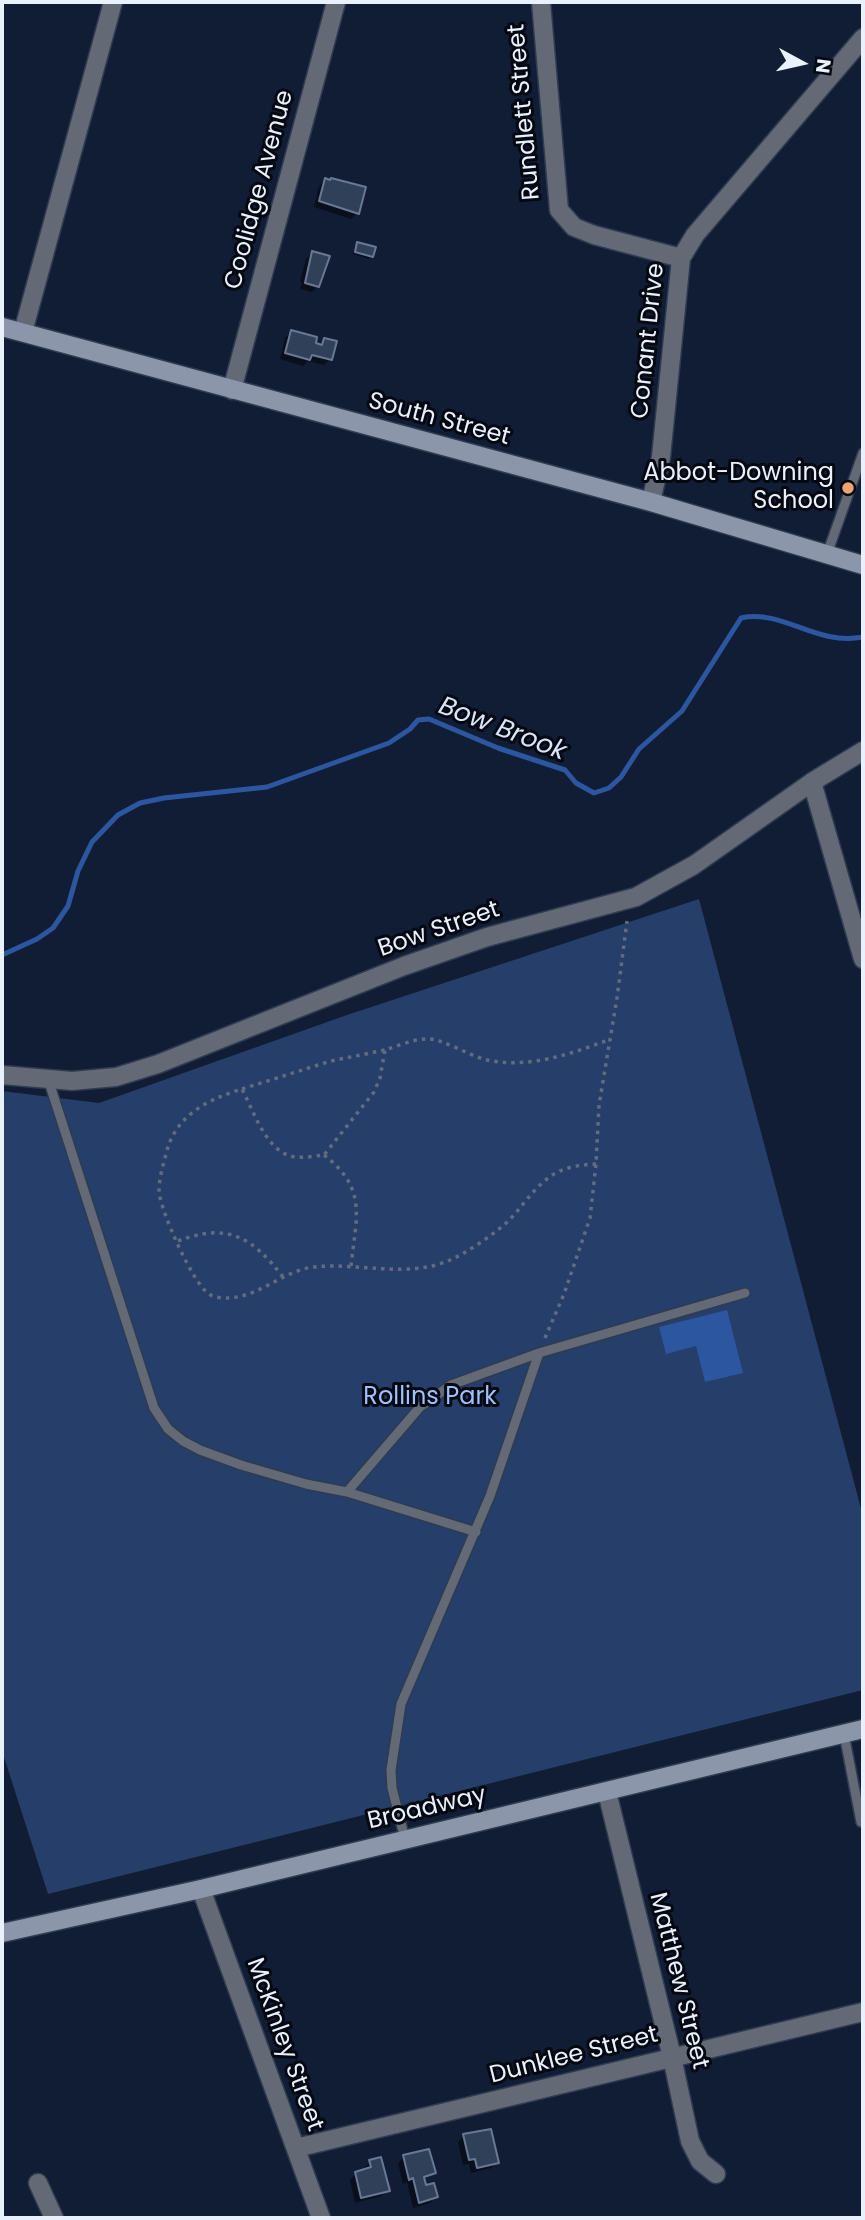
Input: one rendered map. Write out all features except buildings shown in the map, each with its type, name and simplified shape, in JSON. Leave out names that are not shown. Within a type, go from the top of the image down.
[{"type":"main road","name":"South Street","points":[[2,327],[651,502],[863,565]]},
{"type":"main road","name":"Broadway","points":[[2,1933],[201,1889],[863,1729]]},
{"type":"street","points":[[23,332],[113,2]]},
{"type":"street","name":"Coolidge Avenue","points":[[232,390],[336,2]]},
{"type":"street","name":"Rundlett Street","points":[[541,2],[558,210],[574,226],[594,235],[681,258]]},
{"type":"street","name":"Conant Drive","points":[[651,502],[661,457],[681,258],[695,234],[863,38]]},
{"type":"street","name":"Bow Street","points":[[2,1075],[72,1082],[116,1077],[158,1064],[404,966],[487,937],[636,897],[694,865],[812,782],[863,751]]},
{"type":"street","points":[[812,782],[863,959]]},
{"type":"street","name":"Matthew Street","points":[[607,1792],[690,2141],[700,2161],[716,2174]]},
{"type":"street","name":"McKinley Street","points":[[201,1889],[321,2218]]},
{"type":"street","name":"Dunklee Street","points":[[296,2148],[863,2012]]},
{"type":"street","points":[[38,2183],[54,2218]]},
{"type":"lane","points":[[827,554],[862,455]]},
{"type":"lane","points":[[48,1079],[154,1408],[169,1429],[200,1450],[241,1465],[306,1484],[347,1492],[476,1532]]},
{"type":"lane","points":[[347,1492],[420,1407],[451,1385],[538,1353],[745,1293]]},
{"type":"lane","points":[[405,1839],[392,1788],[391,1770],[401,1704],[476,1532],[538,1353]]},
{"type":"lane","points":[[844,1734],[861,1822]]},
{"type":"path","points":[[538,1353],[564,1294],[590,1218],[599,1105],[627,921]]},
{"type":"path","points":[[596,1164],[571,1166],[547,1178],[503,1226],[451,1260],[398,1269],[313,1268],[283,1277],[256,1292],[239,1297],[214,1297],[201,1287],[166,1221],[159,1189],[169,1141],[178,1126],[191,1112],[206,1102],[242,1089],[331,1061],[385,1050],[413,1041],[434,1039],[465,1054],[488,1060],[516,1062],[565,1055],[608,1040]]},
{"type":"path","points":[[242,1089],[278,1150],[299,1157],[324,1155],[374,1091],[380,1078],[385,1050]]},
{"type":"path","points":[[324,1155],[346,1176],[354,1189],[356,1221],[351,1267]]},
{"type":"path","points":[[177,1241],[208,1233],[240,1236],[265,1254],[283,1277]]},
{"type":"green space","name":"Rollins Park","points":[[699,899],[863,1516],[863,1690],[48,1894],[2,1751],[2,1091],[99,1103],[347,1015]]},
{"type":"shaded area","points":[[727,1310],[743,1373],[705,1382],[696,1346],[666,1354],[659,1327]]},
{"type":"waterway","name":"Bow Brook","points":[[2,955],[37,939],[53,928],[68,906],[78,871],[92,842],[118,815],[140,803],[267,787],[389,743],[418,720],[429,719],[498,748],[565,770],[576,783],[594,793],[609,788],[621,777],[639,749],[682,711],[741,618],[771,618],[830,637],[863,637]]},
{"type":"place","name":"Abbot-Downing School","points":[[848,488]]}]
